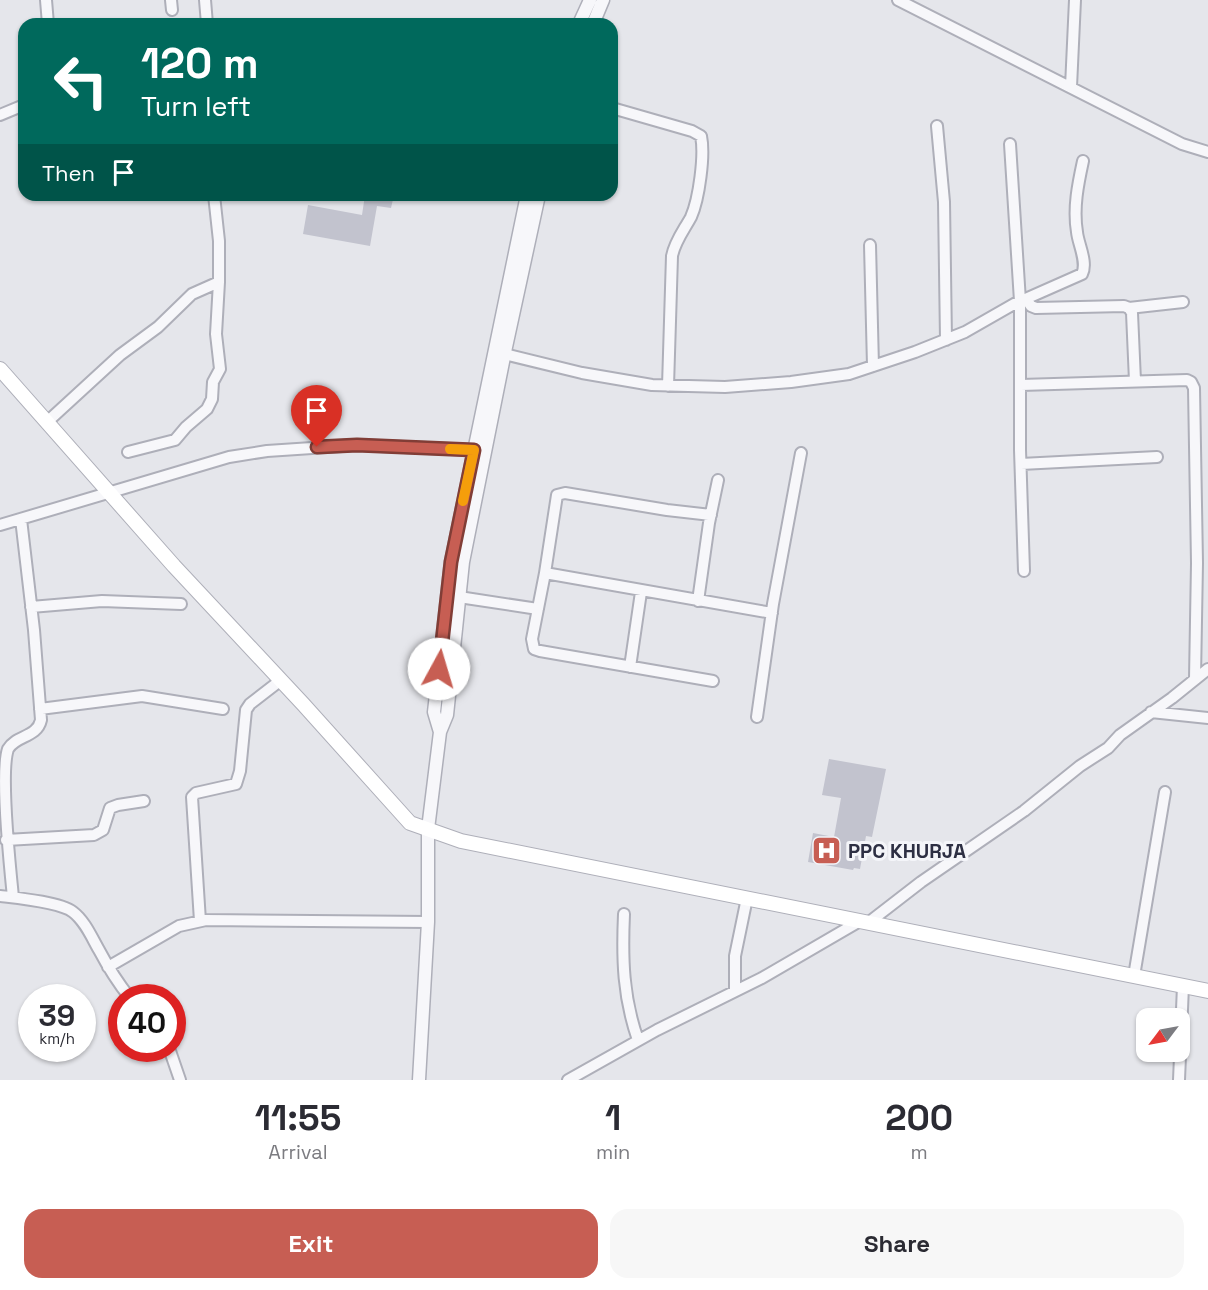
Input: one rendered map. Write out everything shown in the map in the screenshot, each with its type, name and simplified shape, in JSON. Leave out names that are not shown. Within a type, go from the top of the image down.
[{"type":"main road","points":[[0,369],[174,566],[410,823],[461,840],[1208,991]]},
{"type":"street","points":[[46,0],[48,18]]},
{"type":"street","points":[[205,0],[206,18]]},
{"type":"street","points":[[582,18],[590,0]]},
{"type":"street","points":[[596,18],[603,0]]},
{"type":"street","points":[[898,0],[1182,144],[1208,152]]},
{"type":"street","points":[[1071,87],[1075,0]]},
{"type":"street","points":[[0,115],[18,108]]},
{"type":"street","points":[[618,110],[692,131],[700,136],[702,142],[695,205],[674,247],[672,256],[668,386]]},
{"type":"street","points":[[937,126],[944,202],[946,340]]},
{"type":"street","points":[[1010,144],[1023,300],[1021,464],[1024,571]]},
{"type":"street","points":[[504,354],[582,373],[652,386],[725,387],[791,382],[849,374],[965,332],[1023,300],[1077,277],[1084,269],[1076,218],[1077,187],[1083,161]]},
{"type":"street","points":[[128,452],[175,440],[210,405],[213,382],[220,369],[216,334],[219,242],[215,201]]},
{"type":"street","points":[[440,732],[434,712],[451,562],[527,201]]},
{"type":"street","points":[[419,1080],[428,922],[428,829],[440,732],[447,715],[463,562],[504,354],[538,201]]},
{"type":"street","points":[[870,245],[873,366]]},
{"type":"street","points":[[47,422],[120,355],[158,327],[192,294],[219,282]]},
{"type":"street","points":[[1023,300],[1036,308],[1124,306],[1129,308],[1183,302]]},
{"type":"street","points":[[1129,308],[1132,314],[1135,381]]},
{"type":"street","points":[[1021,386],[1187,380],[1194,388],[1197,563],[1195,678]]},
{"type":"street","points":[[0,525],[228,457],[267,451],[357,445],[474,450]]},
{"type":"street","points":[[757,717],[772,613],[801,453]]},
{"type":"street","points":[[1021,464],[1157,457]]},
{"type":"street","points":[[698,601],[718,480]]},
{"type":"street","points":[[711,515],[560,493],[555,500],[545,573],[532,639],[534,649],[713,681]]},
{"type":"street","points":[[13,897],[6,840],[2,774],[4,758],[12,744],[32,734],[40,726],[31,607],[21,519]]},
{"type":"street","points":[[545,573],[641,592],[772,613]]},
{"type":"street","points":[[630,667],[641,592]]},
{"type":"street","points":[[459,597],[538,609]]},
{"type":"street","points":[[31,607],[102,601],[182,604]]},
{"type":"street","points":[[568,1080],[639,1040],[864,922],[1024,811],[1208,669]]},
{"type":"street","points":[[200,921],[192,797],[196,793],[236,784],[240,771],[246,710],[250,704],[281,680]]},
{"type":"street","points":[[40,709],[142,696],[223,709]]},
{"type":"street","points":[[1151,712],[1208,718]]},
{"type":"street","points":[[1134,976],[1165,792]]},
{"type":"street","points":[[6,840],[94,835],[103,830],[110,808],[144,801]]},
{"type":"street","points":[[0,896],[66,908],[73,912],[84,924],[120,984]]},
{"type":"street","points":[[735,991],[735,957],[747,898]]},
{"type":"street","points":[[624,914],[622,965],[631,1019],[639,1040]]},
{"type":"street","points":[[108,967],[179,926],[200,921],[258,919],[428,922]]},
{"type":"street","points":[[1179,1080],[1183,986]]},
{"type":"street","points":[[174,1062],[180,1080]]},
{"type":"building","points":[[364,201],[393,201],[391,208],[377,206],[370,246],[303,234],[308,205],[362,215]]},
{"type":"building","points":[[829,759],[886,769],[872,837],[866,836],[860,869],[854,868],[853,870],[808,862],[813,833],[834,837],[841,798],[822,795]]},
{"type":"slow traffic","points":[[450,449],[474,450],[463,501]]},
{"type":"place","name":"PPC KHURJA","points":[[827,851]]},
{"type":"route","points":[[317,447],[357,445],[474,450],[451,562],[439,669]]}]
